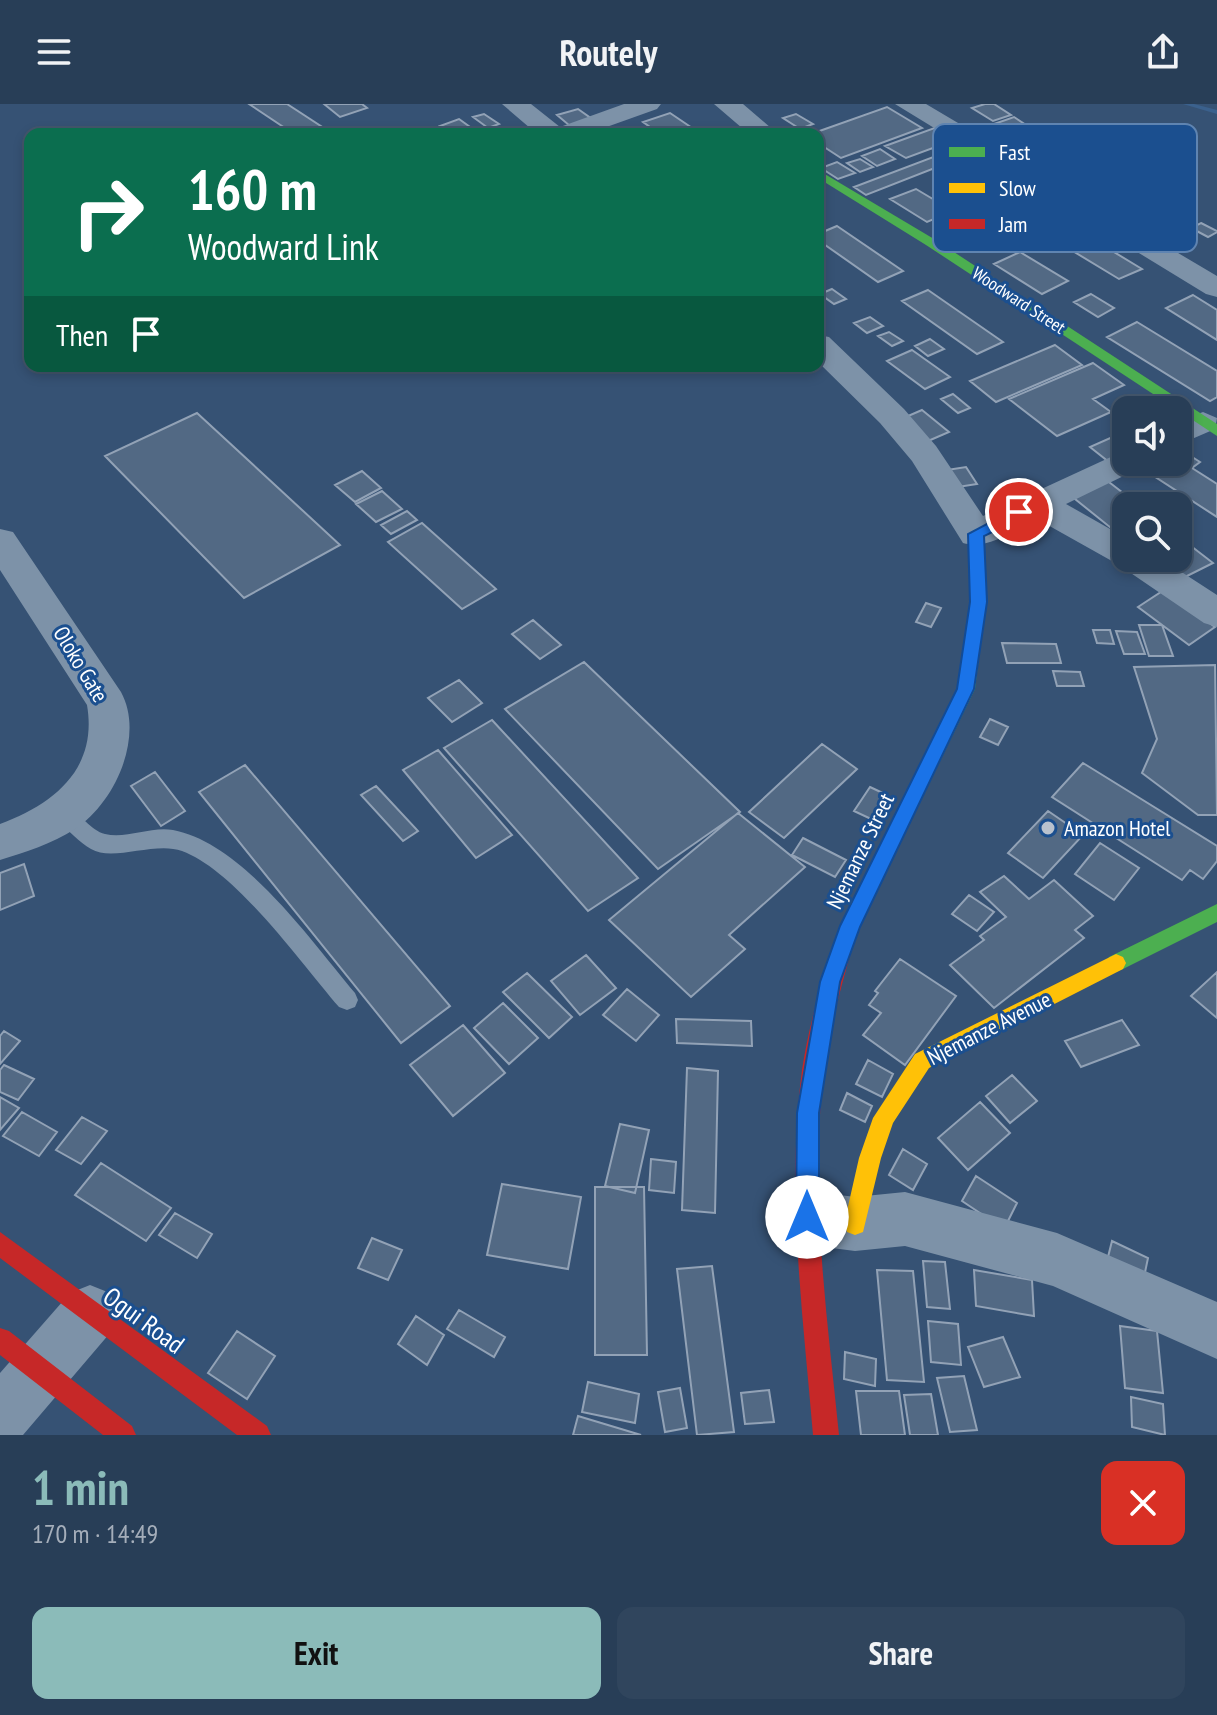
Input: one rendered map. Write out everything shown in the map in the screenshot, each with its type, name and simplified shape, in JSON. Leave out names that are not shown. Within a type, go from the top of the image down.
[{"type":"street","points":[[515,104],[545,128]]},
{"type":"street","points":[[580,128],[648,104]]},
{"type":"street","points":[[727,104],[757,128]]},
{"type":"street","points":[[908,104],[942,124]]},
{"type":"street","name":"Woodward Street","points":[[824,177],[933,244]]},
{"type":"street","name":"Woodward Street","points":[[944,252],[1199,429]]},
{"type":"street","points":[[1157,252],[1217,288]]},
{"type":"street","points":[[824,350],[892,416],[924,454],[976,534],[1112,468]]},
{"type":"street","points":[[1038,504],[1112,546]]},
{"type":"street","name":"Njemanze Street","points":[[826,1435],[831,1221],[808,1113],[830,982],[850,926],[966,689],[978,602],[976,534]]},
{"type":"street","name":"Oloko Gate","points":[[0,541],[107,703],[110,718],[105,756],[85,798],[65,815],[0,842]]},
{"type":"street","points":[[1154,572],[1217,613]]},
{"type":"street","name":"Njemanze Avenue","points":[[831,1221],[904,1080],[922,1061],[1217,912]]},
{"type":"street","points":[[831,1221],[905,1219],[1057,1260],[1217,1331]]},
{"type":"street","name":"Ogui Road","points":[[0,1244],[258,1435]]},
{"type":"street","points":[[0,1417],[19,1355],[90,1313]]},
{"type":"street","points":[[19,1355],[123,1435]]},
{"type":"lane","points":[[65,815],[99,843],[173,839],[203,849],[229,869],[347,1000]]},
{"type":"building","points":[[249,104],[287,104],[324,128],[285,128]]},
{"type":"building","points":[[324,104],[362,104],[367,108],[340,117]]},
{"type":"building","points":[[994,104],[1011,115],[993,121],[972,108]]},
{"type":"building","points":[[887,107],[922,128],[841,158],[824,147],[824,129]]},
{"type":"building","points":[[578,109],[592,119],[570,126],[557,115]]},
{"type":"building","points":[[670,113],[692,128],[652,128],[643,122]]},
{"type":"building","points":[[484,114],[499,124],[488,128],[473,117]]},
{"type":"building","points":[[796,114],[813,124],[798,128],[783,118]]},
{"type":"building","points":[[1014,117],[1024,124],[994,124]]},
{"type":"building","points":[[459,119],[471,128],[443,128],[440,126]]},
{"type":"building","points":[[933,129],[933,148],[906,158],[885,146]]},
{"type":"building","points":[[880,149],[895,159],[877,166],[862,156]]},
{"type":"building","points":[[933,157],[933,169],[866,195],[854,187]]},
{"type":"building","points":[[860,159],[873,167],[860,172],[847,163]]},
{"type":"building","points":[[837,162],[855,173],[838,179],[824,167]]},
{"type":"building","points":[[916,189],[933,199],[933,219],[927,222],[890,199]]},
{"type":"building","points":[[1201,223],[1217,232],[1208,237],[1197,231],[1197,225]]},
{"type":"building","points":[[837,226],[903,271],[878,282],[824,244],[824,231]]},
{"type":"building","points":[[1020,252],[1068,281],[1042,294],[994,264]]},
{"type":"building","points":[[1074,252],[1114,252],[1142,269],[1119,279]]},
{"type":"building","points":[[832,289],[846,299],[834,304],[824,297],[824,292]]},
{"type":"building","points":[[928,290],[1003,342],[977,354],[902,301]]},
{"type":"building","points":[[1091,294],[1114,308],[1098,317],[1074,302]]},
{"type":"building","points":[[1193,295],[1217,310],[1217,340],[1166,308]]},
{"type":"building","points":[[870,317],[883,326],[867,333],[854,323]]},
{"type":"building","points":[[1137,322],[1217,371],[1217,397],[1210,401],[1107,337]]},
{"type":"building","points":[[889,332],[903,341],[892,346],[878,336]]},
{"type":"building","points":[[930,339],[944,349],[928,356],[915,346]]},
{"type":"building","points":[[1055,345],[1082,365],[996,402],[970,381]]},
{"type":"building","points":[[912,350],[950,377],[925,389],[887,361]]},
{"type":"building","points":[[1093,363],[1124,385],[1093,399],[1111,412],[1057,436],[1009,399]]},
{"type":"building","points":[[953,394],[970,408],[958,413],[941,399]]},
{"type":"building","points":[[922,410],[949,432],[928,441],[901,419]]},
{"type":"building","points":[[197,413],[340,545],[244,598],[105,456]]},
{"type":"building","points":[[1112,437],[1112,461],[1109,462],[1090,447]]},
{"type":"building","points":[[1192,457],[1200,462],[1192,468]]},
{"type":"building","points":[[966,467],[977,484],[958,487],[947,470]]},
{"type":"building","points":[[1192,468],[1217,484],[1217,517],[1192,501],[1192,492],[1178,492],[1154,476],[1192,476]]},
{"type":"building","points":[[362,471],[381,488],[355,502],[335,485]]},
{"type":"building","points":[[1105,479],[1122,492],[1112,492],[1112,529],[1070,495]]},
{"type":"building","points":[[382,491],[402,509],[376,522],[356,504]]},
{"type":"building","points":[[407,511],[417,520],[391,534],[381,525]]},
{"type":"building","points":[[422,523],[496,589],[462,609],[388,542]]},
{"type":"building","points":[[1192,547],[1213,563],[1177,581],[1166,572],[1192,572]]},
{"type":"building","points":[[1164,590],[1215,627],[1189,645],[1138,607]]},
{"type":"building","points":[[926,603],[941,608],[931,627],[916,622]]},
{"type":"building","points":[[533,620],[561,645],[540,659],[512,634]]},
{"type":"building","points":[[1139,625],[1162,625],[1173,656],[1149,656]]},
{"type":"building","points":[[1093,630],[1110,630],[1114,644],[1097,643]]},
{"type":"building","points":[[1116,631],[1137,632],[1145,654],[1124,654]]},
{"type":"building","points":[[1002,643],[1056,644],[1061,663],[1007,663]]},
{"type":"building","points":[[584,662],[740,812],[658,869],[505,709]]},
{"type":"building","points":[[1215,665],[1217,815],[1198,815],[1142,773],[1157,739],[1134,667]]},
{"type":"building","points":[[1053,671],[1080,672],[1084,686],[1057,686]]},
{"type":"building","points":[[459,680],[482,703],[452,722],[428,698]]},
{"type":"building","points":[[990,719],[1008,727],[998,745],[980,737]]},
{"type":"building","points":[[492,720],[638,878],[588,911],[444,748]]},
{"type":"building","points":[[822,744],[857,769],[784,838],[749,812]]},
{"type":"building","points":[[438,750],[512,835],[476,858],[403,770]]},
{"type":"building","points":[[1083,763],[1217,846],[1217,861],[1203,879],[1190,870],[1182,880],[1052,797]]},
{"type":"building","points":[[245,765],[450,1006],[401,1043],[199,792]]},
{"type":"building","points":[[155,772],[185,811],[161,826],[131,786]]},
{"type":"building","points":[[376,786],[418,831],[403,841],[361,795]]},
{"type":"building","points":[[870,787],[887,795],[871,819],[854,811]]},
{"type":"building","points":[[1048,811],[1083,835],[1043,878],[1008,853]]},
{"type":"building","points":[[738,813],[805,867],[729,935],[745,949],[691,997],[609,920]]},
{"type":"building","points":[[803,838],[846,860],[835,877],[792,855]]},
{"type":"building","points":[[1100,843],[1139,868],[1114,900],[1075,874]]},
{"type":"building","points":[[24,864],[34,896],[0,910],[0,873]]},
{"type":"building","points":[[1004,876],[1029,899],[1054,880],[1093,916],[1075,930],[1084,938],[994,1008],[950,965],[984,940],[980,936],[1006,917],[980,892]]},
{"type":"building","points":[[969,895],[994,912],[977,931],[952,914]]},
{"type":"building","points":[[586,955],[616,988],[580,1015],[551,981]]},
{"type":"building","points":[[900,959],[956,996],[905,1065],[863,1035],[881,1013],[869,1005],[878,993],[875,991]]},
{"type":"building","points":[[1217,972],[1217,1018],[1191,996]]},
{"type":"building","points":[[527,973],[572,1017],[549,1038],[503,992]]},
{"type":"building","points":[[627,989],[659,1015],[636,1041],[603,1015]]},
{"type":"building","points":[[503,1003],[538,1038],[509,1064],[474,1028]]},
{"type":"building","points":[[676,1019],[751,1021],[752,1046],[677,1043]]},
{"type":"building","points":[[1122,1020],[1139,1045],[1081,1067],[1065,1041]]},
{"type":"building","points":[[463,1025],[505,1073],[453,1116],[410,1065]]},
{"type":"building","points":[[4,1031],[20,1041],[0,1064],[0,1036]]},
{"type":"building","points":[[868,1060],[893,1074],[882,1097],[856,1084]]},
{"type":"building","points":[[4,1065],[34,1079],[18,1100],[0,1092],[0,1070]]},
{"type":"building","points":[[687,1068],[718,1071],[715,1213],[682,1210]]},
{"type":"building","points":[[1012,1075],[1037,1101],[1010,1123],[986,1096]]},
{"type":"building","points":[[847,1093],[872,1106],[865,1122],[840,1110]]},
{"type":"building","points":[[0,1097],[19,1108],[0,1130]]},
{"type":"building","points":[[980,1102],[1010,1133],[968,1170],[938,1138]]},
{"type":"building","points":[[22,1112],[57,1132],[39,1156],[3,1136]]},
{"type":"building","points":[[82,1117],[107,1131],[81,1164],[56,1150]]},
{"type":"building","points":[[620,1124],[649,1130],[635,1193],[605,1186]]},
{"type":"building","points":[[903,1149],[927,1164],[913,1190],[889,1175]]},
{"type":"building","points":[[651,1159],[676,1162],[674,1193],[649,1190]]},
{"type":"building","points":[[101,1163],[171,1208],[146,1241],[75,1195]]},
{"type":"building","points":[[976,1176],[1017,1203],[1004,1229],[962,1201]]},
{"type":"building","points":[[502,1184],[581,1197],[568,1269],[487,1255]]},
{"type":"building","points":[[595,1187],[644,1187],[647,1355],[595,1355]]},
{"type":"building","points":[[175,1213],[212,1234],[197,1258],[159,1235]]},
{"type":"building","points":[[372,1238],[402,1250],[388,1280],[358,1268]]},
{"type":"building","points":[[1112,1241],[1148,1258],[1143,1282],[1106,1265]]},
{"type":"building","points":[[923,1261],[945,1262],[950,1309],[927,1307]]},
{"type":"building","points":[[712,1266],[734,1432],[697,1435],[677,1269]]},
{"type":"building","points":[[877,1270],[913,1271],[924,1382],[887,1380]]},
{"type":"building","points":[[974,1270],[1032,1280],[1034,1316],[976,1306]]},
{"type":"building","points":[[459,1310],[505,1337],[494,1357],[447,1329]]},
{"type":"building","points":[[416,1316],[444,1335],[427,1365],[398,1344]]},
{"type":"building","points":[[928,1321],[958,1324],[961,1365],[931,1362]]},
{"type":"building","points":[[1120,1326],[1157,1331],[1163,1393],[1125,1388]]},
{"type":"building","points":[[237,1331],[275,1356],[247,1399],[208,1373]]},
{"type":"building","points":[[1003,1337],[1020,1377],[984,1387],[968,1347]]},
{"type":"building","points":[[845,1352],[876,1359],[875,1386],[844,1379]]},
{"type":"building","points":[[964,1376],[977,1430],[950,1432],[937,1378]]},
{"type":"building","points":[[588,1382],[639,1394],[635,1423],[582,1412]]},
{"type":"building","points":[[680,1388],[687,1428],[665,1432],[658,1392]]},
{"type":"building","points":[[769,1390],[774,1422],[745,1424],[741,1393]]},
{"type":"building","points":[[856,1391],[899,1391],[905,1435],[861,1435]]},
{"type":"building","points":[[931,1394],[938,1435],[910,1435],[904,1395]]},
{"type":"building","points":[[1131,1397],[1163,1404],[1165,1435],[1132,1427]]},
{"type":"building","points":[[578,1416],[641,1435],[573,1435]]},
{"type":"waterway","points":[[1186,104],[1217,112]]},
{"type":"traffic: fast","points":[[824,177],[933,244]]},
{"type":"traffic: fast","points":[[945,252],[1217,431]]},
{"type":"traffic: fast","points":[[841,952],[850,926],[966,689],[978,602],[976,534]]},
{"type":"traffic: fast","points":[[1116,963],[1217,912]]},
{"type":"traffic: slow","points":[[855,1224],[870,1158],[884,1118],[922,1061],[1116,963]]},
{"type":"traffic: jam","points":[[826,1435],[810,1253],[808,1131],[813,1070],[824,1011],[841,952]]},
{"type":"traffic: jam","points":[[0,1244],[258,1435]]},
{"type":"traffic: jam","points":[[0,1340],[123,1435]]},
{"type":"place","name":"Amazon Hotel","points":[[1048,828]]},
{"type":"route","points":[[807,1217],[808,1113],[830,982],[850,926],[966,689],[978,602],[976,534],[1019,512]]}]
